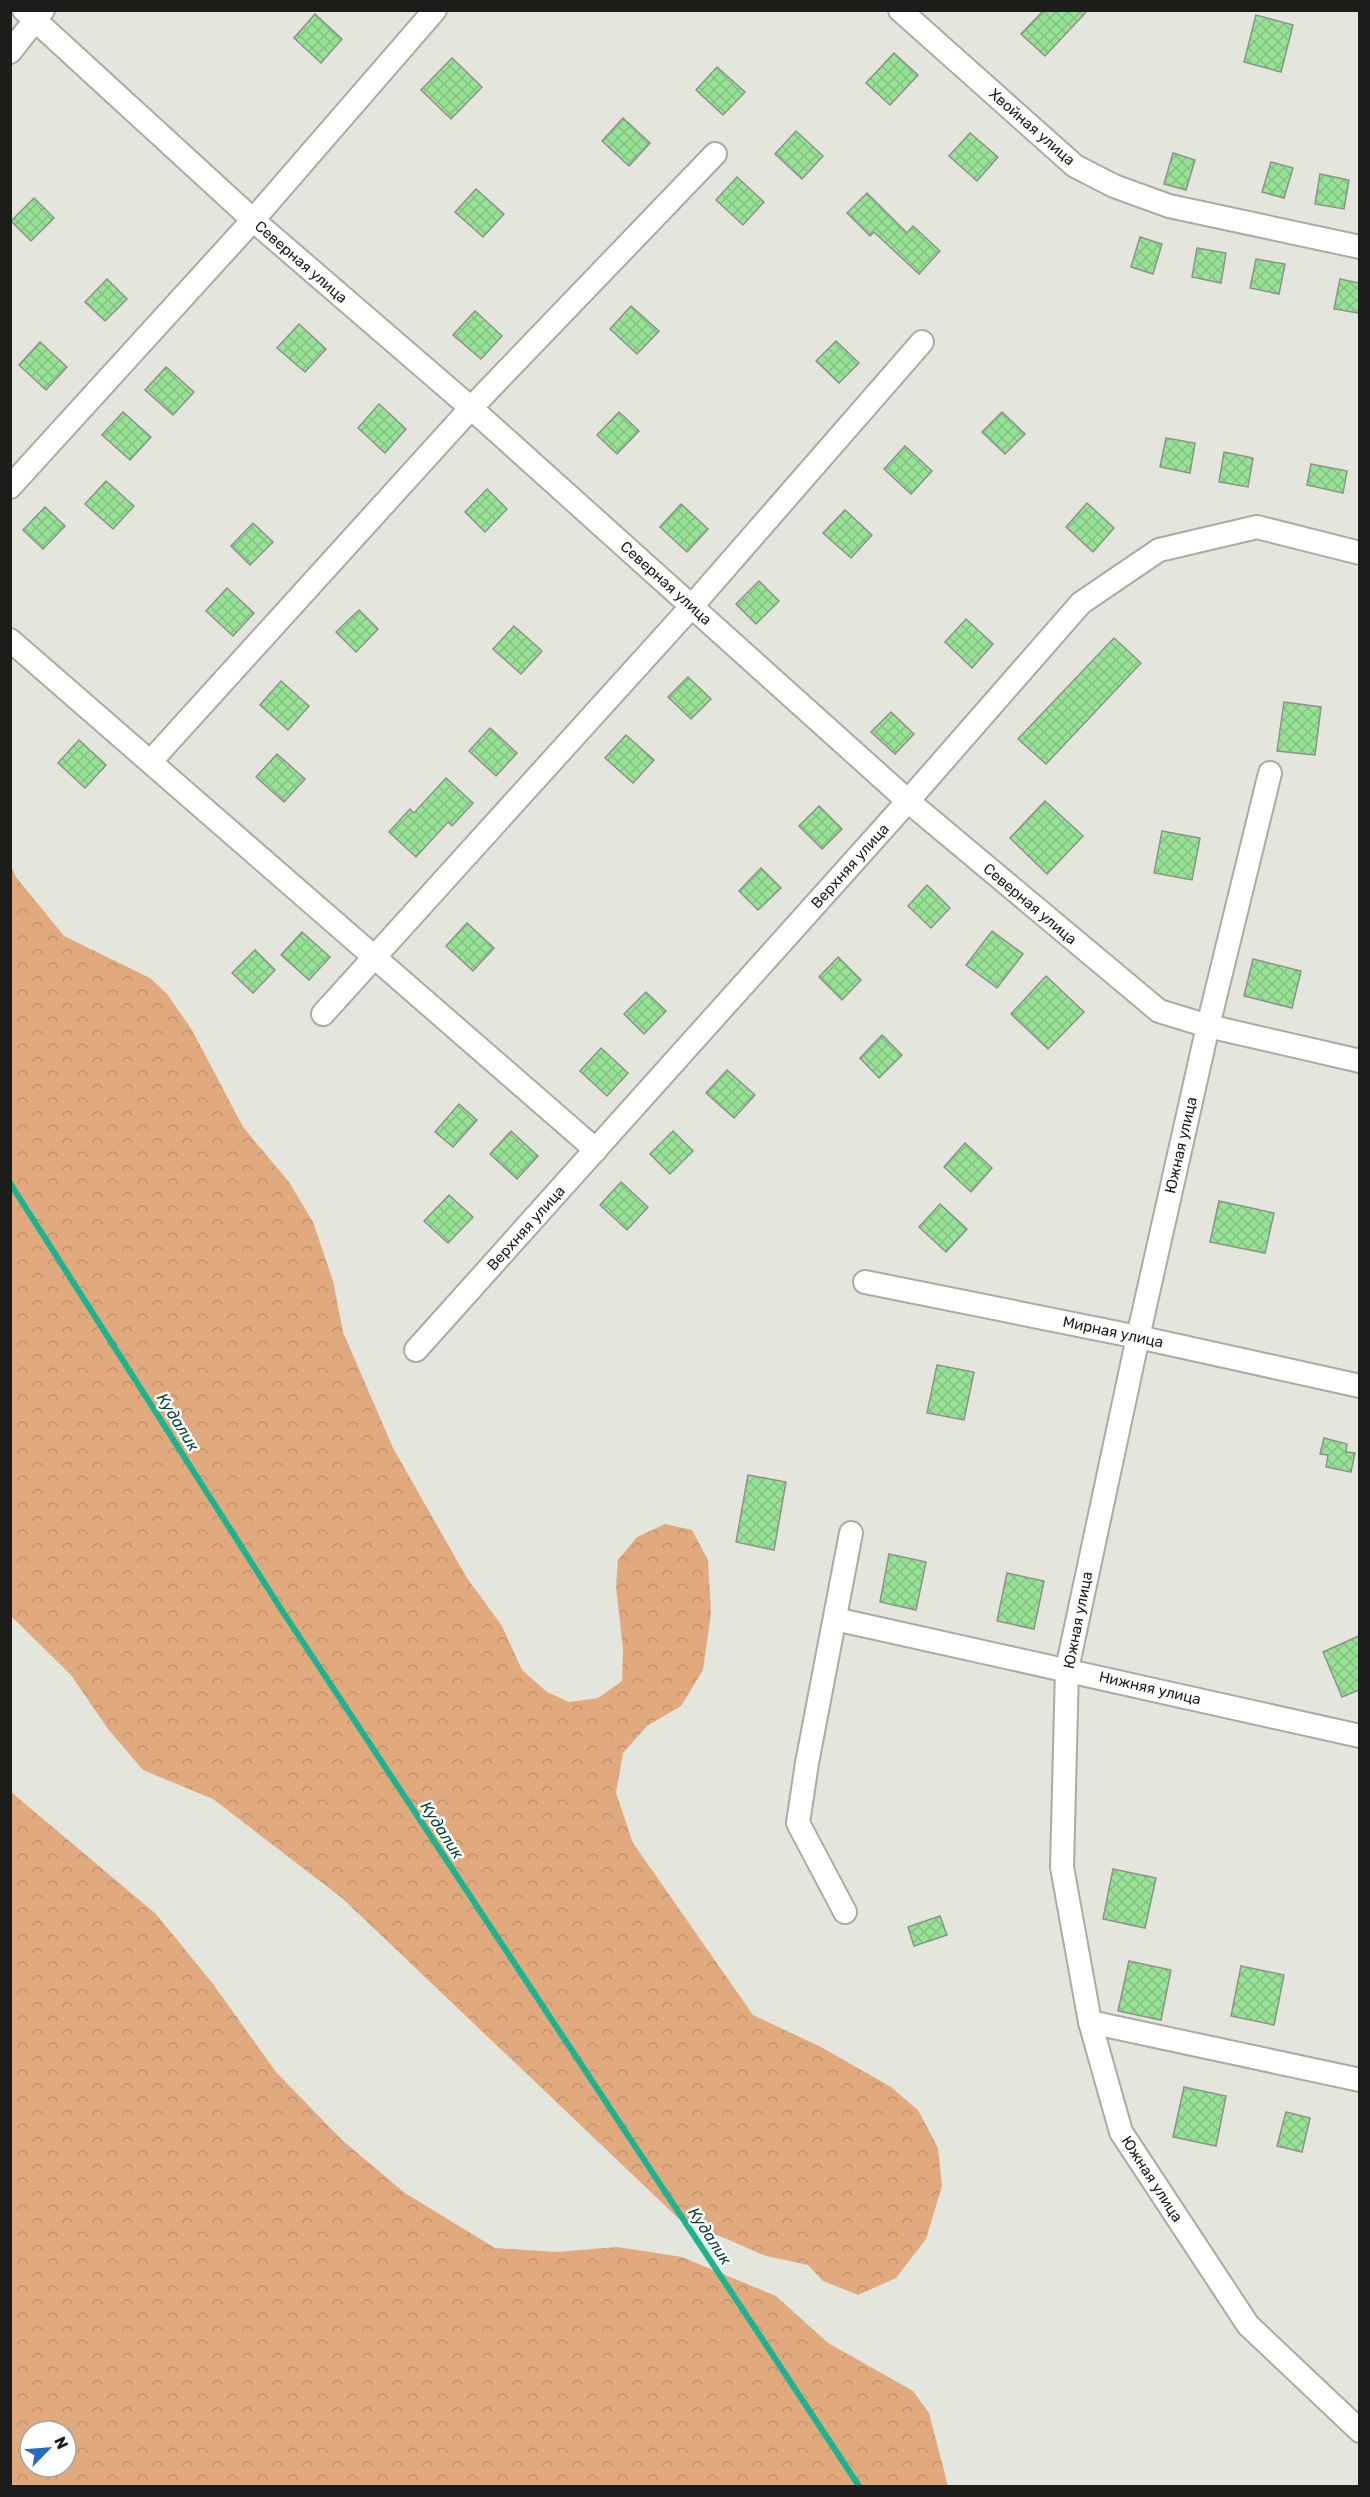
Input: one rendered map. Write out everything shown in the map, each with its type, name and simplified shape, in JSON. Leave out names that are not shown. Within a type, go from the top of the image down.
[{"type":"street","points":[[10,487],[253,220],[435,10]]},
{"type":"street","name":"Хвойная улица","points":[[900,10],[1075,166],[1104,181],[1169,206],[1359,247]]},
{"type":"street","points":[[10,52],[34,14]]},
{"type":"street","name":"Северная улица","points":[[34,14],[253,220],[471,408],[908,801],[1159,1011],[1208,1026],[1359,1061]]},
{"type":"street","points":[[151,761],[471,408],[715,154]]},
{"type":"street","points":[[323,1014],[692,606],[922,342]]},
{"type":"street","name":"Верхняя улица","points":[[416,1350],[908,801],[1082,603],[1159,550],[1257,527],[1359,553]]},
{"type":"street","points":[[10,640],[596,1150]]},
{"type":"street","name":"Южная улица","points":[[1270,773],[1208,1026],[1066,1669],[1062,1868],[1090,2022],[1121,2132],[1248,2325],[1359,2431]]},
{"type":"street","name":"Мирная улица","points":[[865,1282],[1138,1337],[1359,1386]]},
{"type":"street","points":[[846,1912],[798,1823],[807,1763],[851,1533]]},
{"type":"street","name":"Нижняя улица","points":[[835,1619],[1359,1736]]},
{"type":"street","points":[[1090,2022],[1359,2080]]},
{"type":"green space","points":[[11,866],[16,877],[64,936],[150,978],[167,994],[192,1030],[243,1127],[289,1182],[313,1222],[333,1281],[343,1332],[393,1448],[467,1578],[502,1626],[522,1670],[547,1692],[569,1702],[598,1698],[622,1681],[623,1649],[616,1587],[618,1560],[637,1537],[665,1524],[692,1530],[708,1560],[711,1613],[703,1670],[681,1706],[647,1726],[623,1753],[616,1793],[633,1843],[753,2015],[821,2047],[891,2087],[918,2110],[938,2148],[942,2186],[926,2239],[896,2278],[858,2295],[823,2281],[808,2265],[766,2256],[678,2218],[342,1898],[213,1799],[143,1770],[108,1729],[71,1675],[11,1616]]},
{"type":"green space","points":[[11,1792],[156,1914],[213,1984],[276,2072],[343,2141],[405,2193],[495,2248],[555,2252],[617,2247],[682,2257],[776,2296],[828,2343],[913,2391],[929,2413],[948,2486],[11,2486]]},
{"type":"building","points":[[1044,10],[1088,10],[1045,56],[1021,34]]},
{"type":"building","points":[[315,14],[342,39],[321,63],[294,38]]},
{"type":"building","points":[[1256,15],[1293,25],[1281,72],[1244,62]]},
{"type":"building","points":[[894,53],[918,75],[890,105],[866,83]]},
{"type":"building","points":[[452,58],[482,87],[451,119],[421,90]]},
{"type":"building","points":[[717,67],[745,92],[723,115],[696,90]]},
{"type":"building","points":[[623,118],[650,143],[629,166],[602,141]]},
{"type":"building","points":[[796,131],[823,156],[802,179],[775,154]]},
{"type":"building","points":[[970,133],[998,157],[977,181],[949,156]]},
{"type":"building","points":[[1173,153],[1195,160],[1186,190],[1164,184]]},
{"type":"building","points":[[1271,162],[1293,168],[1284,198],[1262,192]]},
{"type":"building","points":[[1320,174],[1349,180],[1344,209],[1315,204]]},
{"type":"building","points":[[737,177],[764,202],[743,225],[716,200]]},
{"type":"building","points":[[476,189],[504,214],[483,237],[455,212]]},
{"type":"building","points":[[867,193],[907,233],[913,226],[940,251],[919,274],[874,232],[870,236],[847,213]]},
{"type":"building","points":[[34,198],[54,218],[31,241],[11,221]]},
{"type":"building","points":[[1140,237],[1162,244],[1153,274],[1131,267]]},
{"type":"building","points":[[1197,248],[1226,253],[1221,283],[1192,277]]},
{"type":"building","points":[[1256,259],[1285,264],[1279,294],[1250,288]]},
{"type":"building","points":[[107,279],[127,299],[105,321],[85,302]]},
{"type":"building","points":[[1340,279],[1359,283],[1359,313],[1334,309]]},
{"type":"building","points":[[631,306],[659,331],[637,354],[610,329]]},
{"type":"building","points":[[475,311],[502,336],[481,359],[453,335]]},
{"type":"building","points":[[299,324],[326,349],[305,372],[277,348]]},
{"type":"building","points":[[836,341],[859,363],[839,383],[816,361]]},
{"type":"building","points":[[40,342],[67,367],[46,390],[19,365]]},
{"type":"building","points":[[166,367],[194,392],[173,415],[145,390]]},
{"type":"building","points":[[379,404],[406,429],[385,453],[358,428]]},
{"type":"building","points":[[123,412],[151,437],[130,460],[102,435]]},
{"type":"building","points":[[619,412],[639,431],[617,454],[597,435]]},
{"type":"building","points":[[1002,412],[1025,434],[1005,454],[982,432]]},
{"type":"building","points":[[1166,438],[1195,443],[1190,473],[1160,467]]},
{"type":"building","points":[[905,446],[932,471],[911,494],[884,469]]},
{"type":"building","points":[[1224,452],[1253,458],[1248,487],[1219,482]]},
{"type":"building","points":[[1311,464],[1347,471],[1343,493],[1307,485]]},
{"type":"building","points":[[106,481],[134,506],[113,529],[85,504]]},
{"type":"building","points":[[487,489],[507,509],[485,532],[465,512]]},
{"type":"building","points":[[1087,503],[1114,528],[1093,552],[1066,527]]},
{"type":"building","points":[[681,504],[708,529],[687,552],[660,527]]},
{"type":"building","points":[[45,507],[65,526],[43,549],[23,530]]},
{"type":"building","points":[[845,510],[872,535],[851,558],[823,533]]},
{"type":"building","points":[[253,523],[273,542],[250,565],[231,546]]},
{"type":"building","points":[[759,581],[779,601],[756,624],[736,604]]},
{"type":"building","points":[[227,588],[254,613],[233,636],[206,611]]},
{"type":"building","points":[[359,610],[378,629],[356,652],[336,632]]},
{"type":"building","points":[[966,619],[993,644],[972,668],[945,642]]},
{"type":"building","points":[[514,626],[542,651],[521,674],[493,649]]},
{"type":"building","points":[[1114,638],[1141,663],[1046,764],[1018,739]]},
{"type":"building","points":[[688,677],[711,699],[691,719],[668,697]]},
{"type":"building","points":[[281,681],[309,706],[288,730],[260,705]]},
{"type":"building","points":[[1284,702],[1321,707],[1315,755],[1277,751]]},
{"type":"building","points":[[891,712],[914,734],[895,754],[871,732]]},
{"type":"building","points":[[490,728],[517,753],[496,776],[469,751]]},
{"type":"building","points":[[626,735],[654,760],[633,783],[605,758]]},
{"type":"building","points":[[79,740],[106,765],[85,788],[58,763]]},
{"type":"building","points":[[277,754],[305,779],[284,802],[256,777]]},
{"type":"building","points":[[446,778],[473,803],[452,826],[448,822],[416,857],[389,832],[410,809],[414,813]]},
{"type":"building","points":[[1045,801],[1083,836],[1047,874],[1010,838]]},
{"type":"building","points":[[819,806],[842,829],[822,849],[799,826]]},
{"type":"building","points":[[1162,831],[1200,838],[1192,880],[1154,873]]},
{"type":"building","points":[[761,868],[781,888],[758,910],[739,891]]},
{"type":"building","points":[[927,885],[950,908],[931,928],[908,906]]},
{"type":"building","points":[[467,923],[494,948],[473,971],[446,946]]},
{"type":"building","points":[[992,931],[1023,954],[997,988],[966,965]]},
{"type":"building","points":[[302,932],[330,957],[309,980],[281,955]]},
{"type":"building","points":[[255,950],[275,970],[253,993],[232,973]]},
{"type":"building","points":[[838,957],[861,980],[842,1000],[819,977]]},
{"type":"building","points":[[1253,959],[1301,971],[1292,1008],[1244,996]]},
{"type":"building","points":[[1046,976],[1084,1012],[1048,1049],[1011,1014]]},
{"type":"building","points":[[646,992],[666,1011],[644,1034],[624,1014]]},
{"type":"building","points":[[882,1035],[902,1055],[879,1078],[860,1058]]},
{"type":"building","points":[[601,1048],[628,1073],[607,1096],[580,1071]]},
{"type":"building","points":[[727,1070],[755,1095],[734,1118],[706,1093]]},
{"type":"building","points":[[459,1104],[477,1120],[453,1147],[435,1132]]},
{"type":"building","points":[[511,1131],[538,1156],[517,1179],[490,1154]]},
{"type":"building","points":[[673,1131],[693,1151],[670,1174],[650,1154]]},
{"type":"building","points":[[965,1143],[992,1168],[971,1192],[944,1167]]},
{"type":"building","points":[[621,1182],[648,1207],[627,1230],[600,1205]]},
{"type":"building","points":[[449,1195],[473,1217],[448,1243],[424,1221]]},
{"type":"building","points":[[1219,1201],[1274,1213],[1265,1253],[1210,1242]]},
{"type":"building","points":[[940,1204],[967,1229],[946,1252],[919,1227]]},
{"type":"building","points":[[937,1365],[974,1372],[964,1420],[927,1413]]},
{"type":"building","points":[[1324,1438],[1347,1444],[1346,1452],[1355,1453],[1351,1472],[1326,1467],[1328,1455],[1320,1454]]},
{"type":"building","points":[[748,1475],[786,1482],[774,1550],[736,1542]]},
{"type":"building","points":[[889,1554],[926,1562],[916,1610],[880,1602]]},
{"type":"building","points":[[1007,1573],[1044,1581],[1034,1629],[997,1621]]},
{"type":"building","points":[[1359,1636],[1359,1690],[1342,1697],[1323,1652]]},
{"type":"building","points":[[1113,1869],[1156,1878],[1145,1928],[1103,1919]]},
{"type":"building","points":[[940,1916],[947,1935],[914,1946],[908,1927]]},
{"type":"building","points":[[1129,1961],[1171,1970],[1161,2020],[1118,2011]]},
{"type":"building","points":[[1241,1966],[1284,1975],[1274,2025],[1231,2016]]},
{"type":"building","points":[[1184,2087],[1226,2096],[1216,2146],[1173,2137]]},
{"type":"building","points":[[1286,2112],[1310,2118],[1302,2152],[1277,2146]]},
{"type":"waterway","name":"Кудалик","points":[[10,1183],[281,1609],[859,2486]]}]
